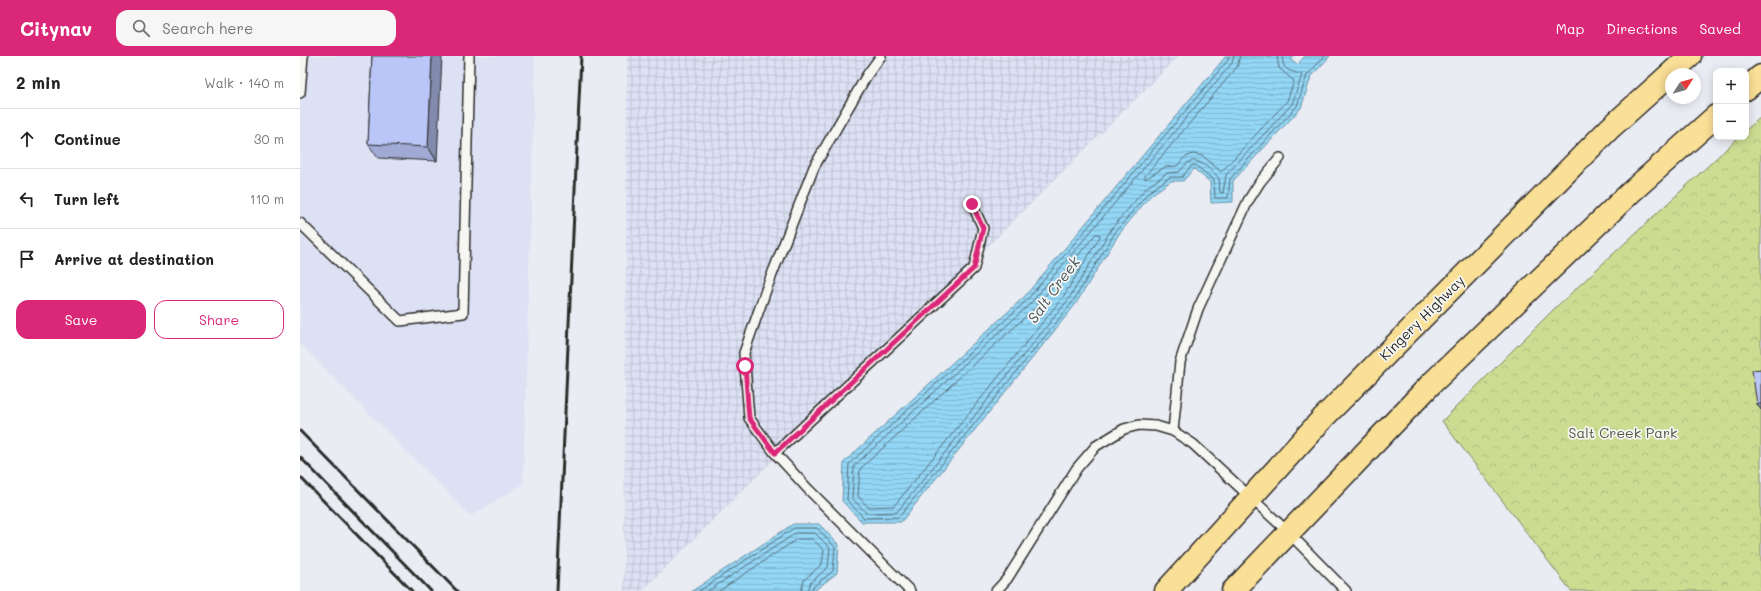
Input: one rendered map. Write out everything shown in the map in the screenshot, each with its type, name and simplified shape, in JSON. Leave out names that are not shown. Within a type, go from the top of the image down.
[{"type":"highway","name":"Kingery Highway","points":[[1166,591],[1324,417],[1587,152],[1690,56]]},
{"type":"highway","points":[[1749,86],[1761,76]]},
{"type":"highway","points":[[1233,591],[1431,384],[1631,192],[1713,119]]},
{"type":"lane","points":[[300,92],[303,56]]},
{"type":"lane","points":[[300,223],[400,321],[463,313],[469,56]]},
{"type":"lane","points":[[881,56],[867,74],[814,167],[766,290],[744,353],[749,418],[775,453],[808,489],[910,591]]},
{"type":"lane","points":[[1173,431],[1180,362],[1198,309],[1248,201],[1260,182],[1280,158]]},
{"type":"lane","points":[[775,453],[974,268],[983,228],[972,204]]},
{"type":"lane","points":[[996,591],[1007,579],[1077,468],[1096,446],[1124,429],[1138,425],[1156,426],[1173,431],[1193,444],[1288,532],[1346,591]]},
{"type":"shaded area","points":[[300,56],[535,56],[523,484],[471,516],[300,344]]},
{"type":"shaded area","points":[[627,56],[1179,56],[642,591],[624,591]]},
{"type":"green space","name":"Salt Creek Park","points":[[1761,117],[1761,591],[1571,591],[1442,421],[1554,309],[1736,140],[1749,140],[1749,127]]},
{"type":"water","name":"Salt Creek","points":[[1226,56],[1294,56],[1291,60],[1297,65],[1305,56],[1330,56],[1311,77],[1301,108],[1233,181],[1233,202],[1211,203],[1210,182],[1194,169],[1183,181],[1171,181],[1151,195],[1119,234],[1075,305],[901,522],[862,522],[842,501],[844,462],[1024,297]]},
{"type":"water","points":[[793,524],[819,524],[839,545],[837,573],[814,591],[692,591]]},
{"type":"building","points":[[372,56],[432,56],[428,147],[368,144]]},
{"type":"building","points":[[1761,369],[1761,404],[1757,404],[1752,370]]},
{"type":"railway","points":[[557,591],[581,56]]},
{"type":"railway","points":[[300,431],[457,591]]},
{"type":"railway","points":[[300,457],[431,591]]},
{"type":"railway","points":[[300,477],[412,591]]},
{"type":"route","points":[[745,366],[749,418],[775,453],[974,268],[983,228],[972,204]]}]
